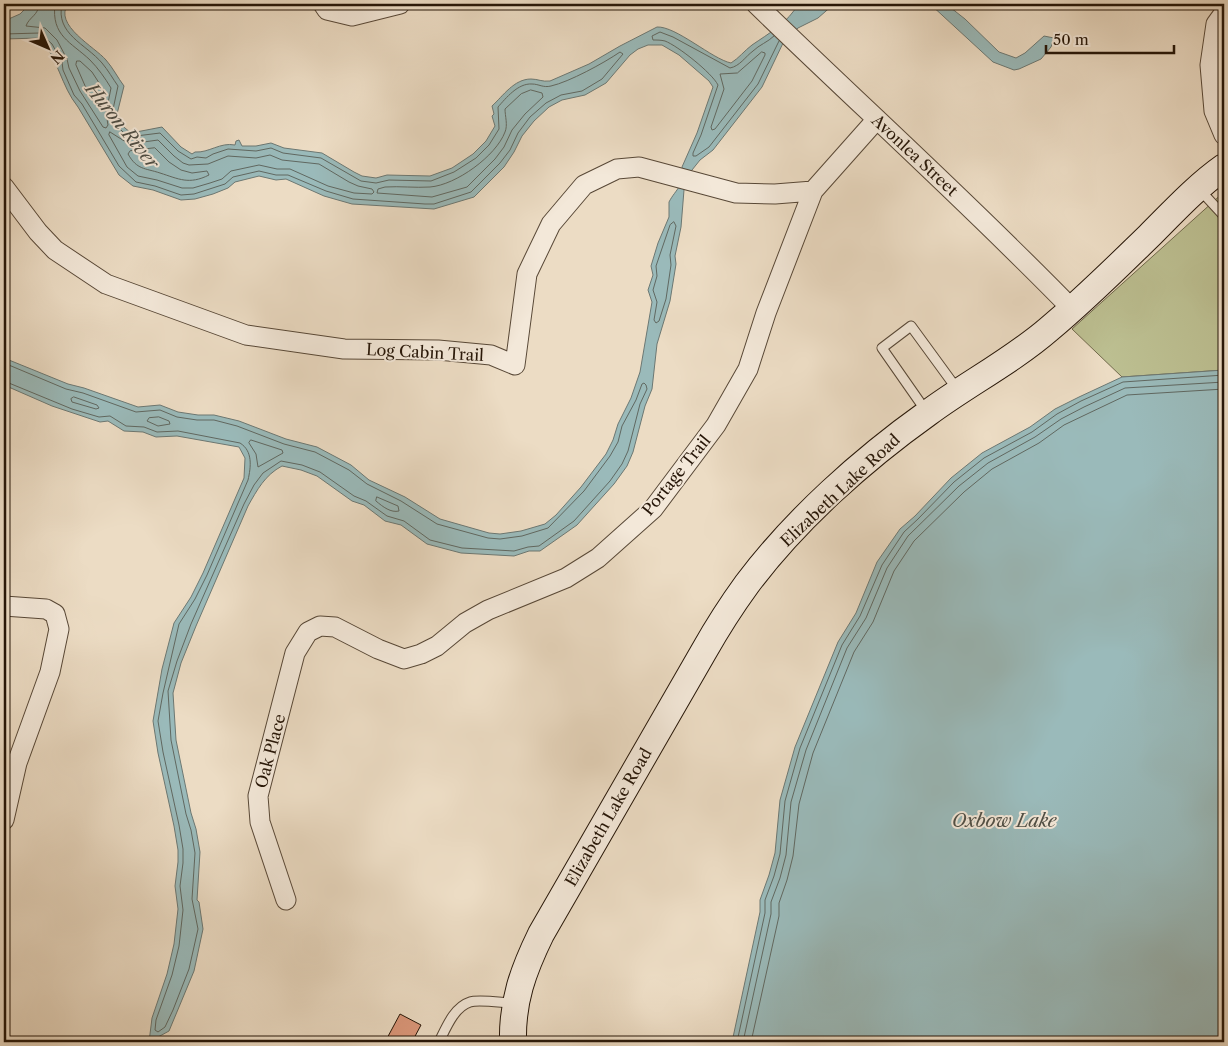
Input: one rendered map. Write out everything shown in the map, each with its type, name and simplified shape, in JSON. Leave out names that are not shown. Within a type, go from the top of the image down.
[{"type":"street","points":[[323,4],[327,10],[352,16],[400,4]]},
{"type":"street","name":"Avonlea Street","points":[[756,4],[1013,248],[1072,309]]},
{"type":"street","points":[[1224,13],[1216,24],[1210,65],[1214,111],[1224,135]]},
{"type":"street","points":[[813,191],[877,119]]},
{"type":"street","name":"Log Cabin Trail","points":[[4,187],[38,232],[55,250],[106,284],[246,335],[344,349],[438,350],[491,355],[515,364],[527,274],[551,224],[584,185],[617,169],[639,167],[736,193],[775,194],[813,191]]},
{"type":"street","name":"Elizabeth Lake Road","points":[[513,1042],[515,1003],[528,962],[550,917],[704,651],[737,598],[771,555],[819,505],[882,449],[927,413],[1029,344],[1072,309],[1198,188],[1224,167]]},
{"type":"street","name":"Portage Trail","points":[[308,632],[320,626],[334,628],[378,649],[404,658],[421,654],[437,646],[488,610],[566,578],[598,558],[653,509],[716,425],[748,369],[766,314],[813,191]]},
{"type":"street","points":[[4,606],[46,610],[55,614],[59,629],[50,672],[17,763],[4,820]]},
{"type":"street","name":"Oak Place","points":[[286,900],[260,822],[258,796],[296,653],[308,632]]},
{"type":"lane","points":[[1198,188],[1224,216]]},
{"type":"lane","points":[[927,413],[882,348],[911,326],[959,391]]},
{"type":"lane","points":[[439,1042],[448,1023],[458,1009],[471,1001],[515,1003]]},
{"type":"green space","points":[[1224,192],[1224,370],[1122,377],[1072,329]]},
{"type":"water","name":"Huron River","points":[[28,4],[68,4],[65,12],[66,20],[71,28],[106,60],[124,86],[117,114],[119,123],[131,133],[162,127],[181,147],[192,154],[224,145],[235,145],[236,141],[239,140],[242,146],[271,143],[284,148],[322,153],[362,176],[376,178],[387,175],[430,176],[452,168],[473,154],[486,141],[495,126],[492,106],[514,85],[531,79],[550,81],[589,64],[657,27],[674,32],[714,56],[731,63],[784,22],[798,4],[834,4],[818,18],[798,28],[784,41],[762,87],[713,150],[700,160],[688,175],[684,190],[681,227],[675,256],[676,264],[670,301],[657,344],[652,389],[645,406],[633,452],[627,466],[614,484],[577,525],[540,551],[529,551],[514,556],[461,553],[427,544],[401,525],[385,521],[364,505],[352,501],[317,476],[301,470],[282,466],[266,478],[258,489],[248,506],[196,626],[181,663],[173,693],[176,740],[200,852],[197,900],[199,902],[203,929],[194,971],[169,1031],[149,1042],[152,1018],[167,974],[174,944],[178,909],[175,886],[178,850],[153,721],[162,669],[174,623],[191,597],[203,573],[244,478],[245,458],[239,447],[177,436],[156,437],[143,432],[124,431],[108,421],[100,422],[52,406],[4,385],[4,358],[68,384],[138,407],[160,405],[178,412],[214,415],[239,421],[286,439],[317,447],[351,465],[369,480],[405,497],[440,519],[489,533],[500,534],[521,531],[545,524],[556,515],[581,487],[606,454],[631,398],[640,372],[652,302],[648,290],[653,275],[651,266],[669,217],[669,202],[682,182],[682,167],[697,133],[713,87],[709,81],[679,55],[662,45],[648,45],[638,49],[630,55],[606,83],[585,95],[562,100],[549,107],[522,136],[504,167],[474,197],[434,209],[352,204],[324,196],[286,179],[276,180],[259,176],[235,182],[228,188],[213,194],[195,199],[181,200],[153,190],[133,186],[119,175],[72,99],[51,54],[40,38],[4,39],[4,21],[20,14]]},
{"type":"water","points":[[930,4],[946,4],[965,19],[999,52],[1016,58],[1025,53],[1044,36],[1054,38],[1051,47],[1041,59],[1014,70],[993,62]]},
{"type":"water","name":"Oxbow Lake","points":[[1224,370],[1224,1042],[732,1042],[760,912],[760,900],[775,853],[780,800],[795,747],[838,642],[856,613],[877,562],[900,529],[951,478],[982,453],[1030,427],[1055,409],[1079,397],[1122,377]]},
{"type":"building","points":[[400,1014],[421,1025],[412,1042],[385,1042]]}]
